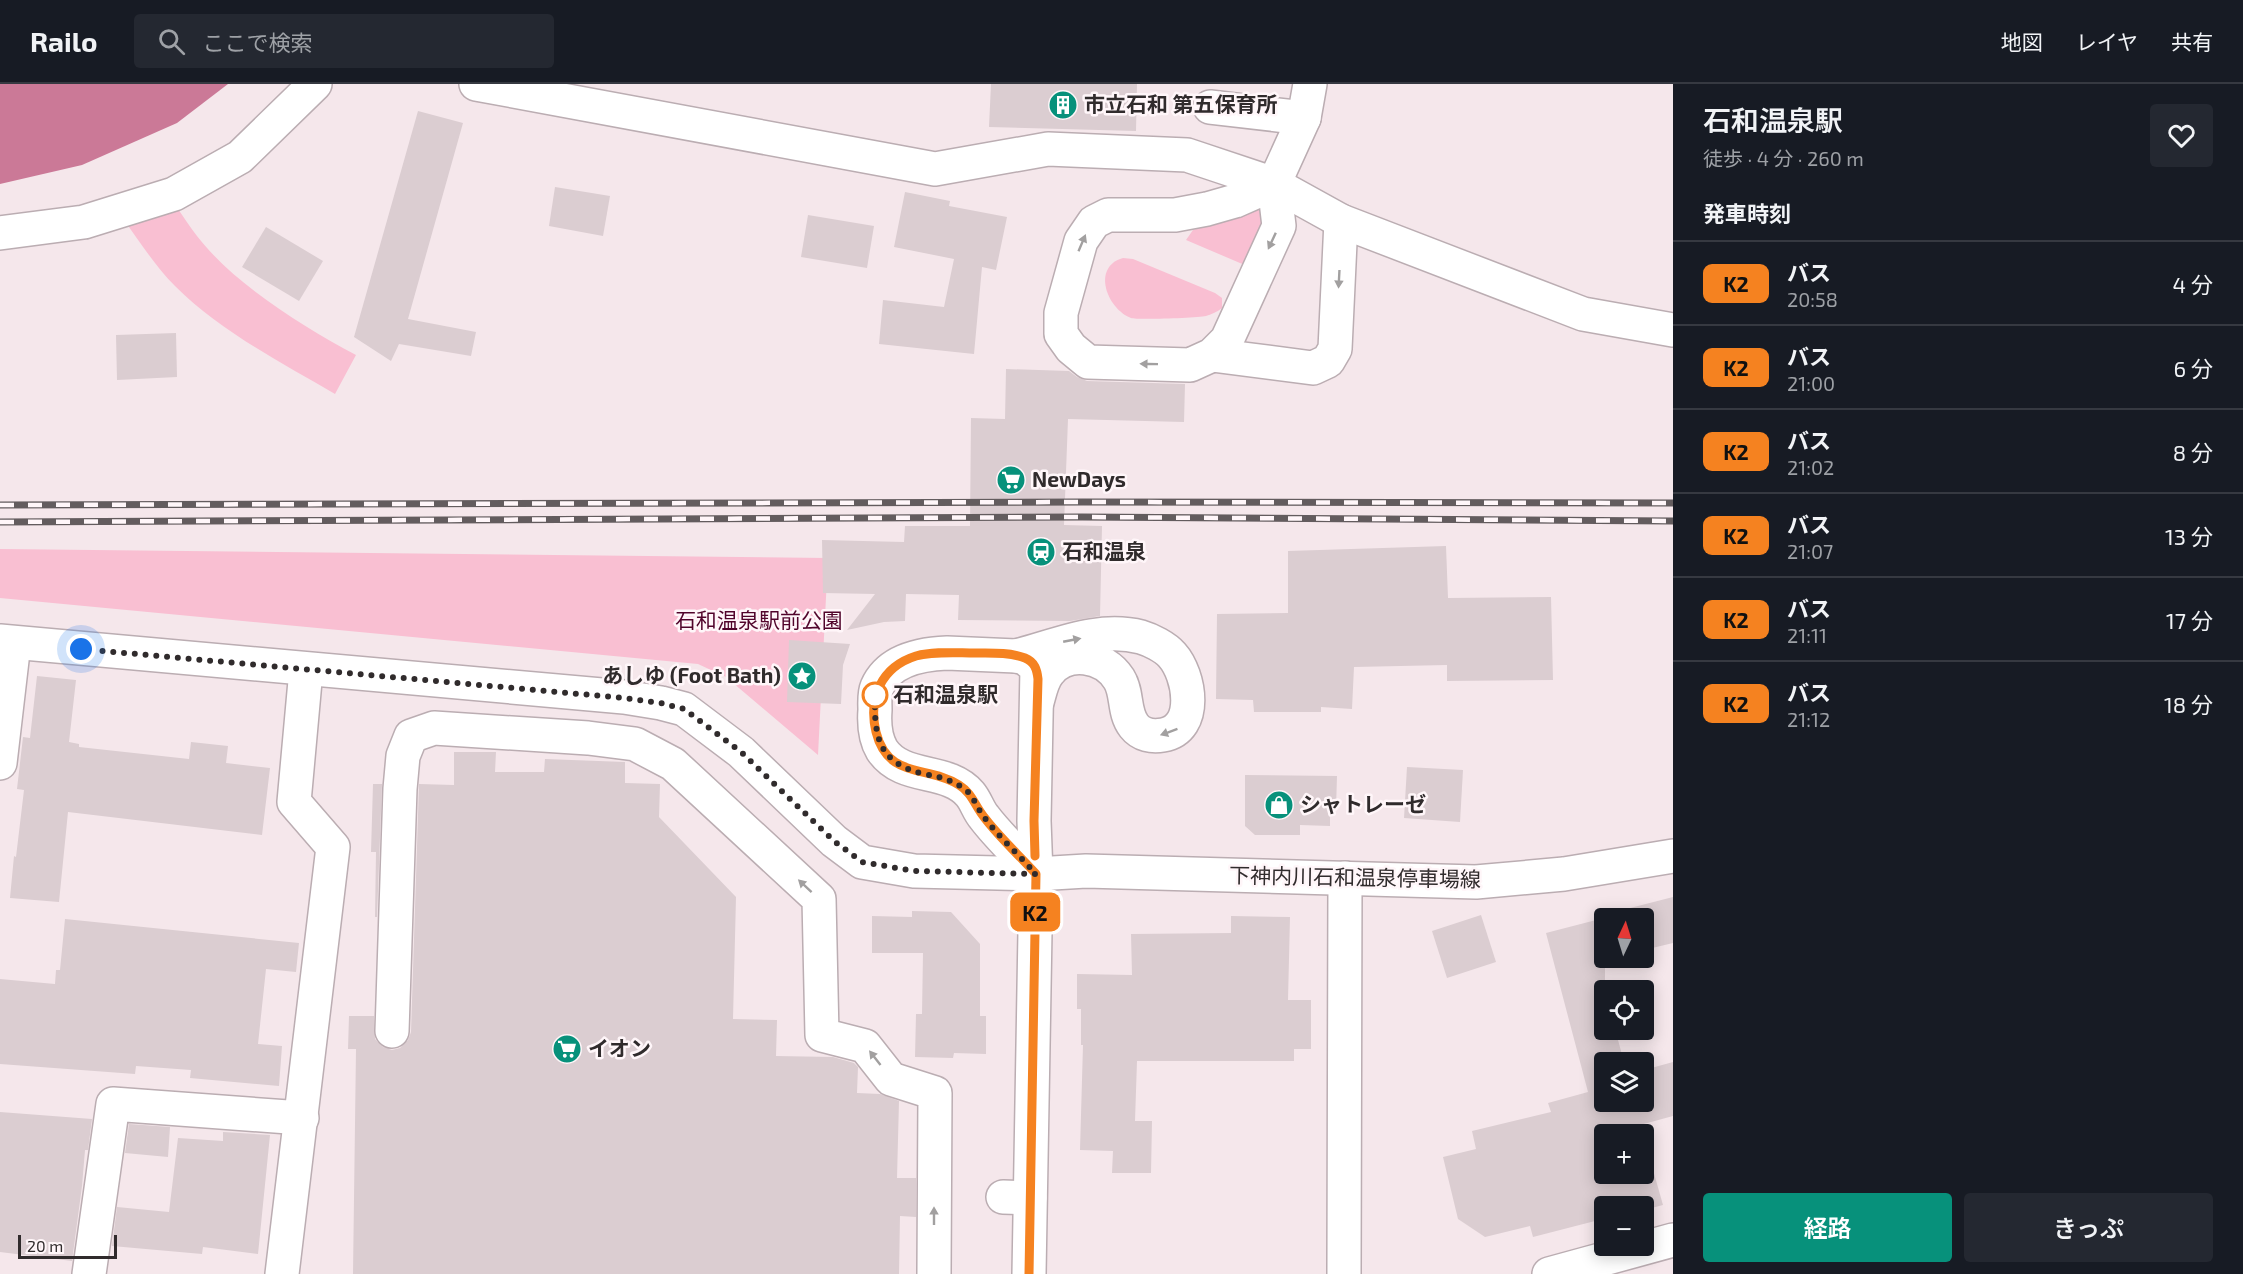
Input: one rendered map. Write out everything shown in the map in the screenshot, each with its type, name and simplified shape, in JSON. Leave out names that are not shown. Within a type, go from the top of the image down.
[{"type":"street","points":[[0,233],[84,222],[174,194],[240,157],[315,84]]},
{"type":"street","points":[[476,84],[935,169],[1048,149],[1187,155],[1274,184],[1341,221],[1583,314],[1673,330]]},
{"type":"street","points":[[1274,184],[1235,201],[1207,209],[1174,215],[1108,215],[1094,222],[1081,241],[1061,313],[1061,334],[1071,348],[1088,362],[1190,365],[1212,355],[1227,340],[1279,226],[1274,184],[1304,118],[1310,84]]},
{"type":"street","points":[[1210,107],[1304,118]]},
{"type":"street","points":[[1212,355],[1313,368],[1328,361],[1335,349],[1341,221]]},
{"type":"street","points":[[1016,656],[1074,639],[1118,635],[1140,637],[1154,642],[1172,655],[1182,675],[1188,695],[1187,710],[1179,728],[1161,736],[1141,732],[1135,728],[1128,714],[1124,693],[1117,676],[1108,666],[1085,657],[1070,659],[1049,671],[1037,702]]},
{"type":"street","points":[[0,763],[7,642]]},
{"type":"street","name":"下神内川石和温泉停車場線","points":[[7,642],[661,703],[684,709],[741,752],[834,841],[862,862],[914,871],[1036,874],[1086,871],[1476,882],[1564,874],[1673,856]]},
{"type":"street","points":[[1029,1274],[1017,1198],[1036,874],[1034,821],[1037,668],[1025,658],[1016,656],[947,653],[918,656],[906,660],[890,672],[877,688],[875,695],[875,729],[883,751],[905,768],[945,778],[959,785],[970,794],[984,818],[1036,874]]},
{"type":"street","points":[[282,1274],[333,847],[294,802],[306,670]]},
{"type":"street","points":[[392,1031],[400,789],[403,756],[411,736],[434,728],[588,738],[635,744],[673,764],[819,899],[822,1035],[865,1046],[891,1079],[935,1093],[934,1274]]},
{"type":"street","points":[[673,764],[713,731]]},
{"type":"street","points":[[1344,1274],[1345,878]]},
{"type":"street","points":[[89,1274],[113,1104],[302,1118]]},
{"type":"street","points":[[1549,1274],[1673,1240]]},
{"type":"green space","points":[[1259,199],[1271,223],[1247,266],[1186,240],[1193,230],[1243,215]]},
{"type":"green space","points":[[176,206],[197,236],[230,271],[292,318],[356,355],[335,394],[251,345],[211,317],[175,286],[124,220]]},
{"type":"green space","points":[[1123,258],[1133,259],[1215,293],[1222,298],[1222,308],[1200,317],[1131,318],[1115,306],[1106,288],[1107,270],[1113,263]]},
{"type":"green space","name":"石和温泉駅前公園","points":[[0,549],[828,558],[818,755],[726,677],[698,664],[0,598]]},
{"type":"shaded area","points":[[0,84],[228,84],[177,123],[82,165],[0,184]]},
{"type":"building","name":"市立石和 第五保育所","points":[[991,84],[1137,84],[1136,131],[989,127]]},
{"type":"building","points":[[418,111],[463,123],[408,319],[476,332],[471,356],[399,344],[391,361],[354,337]]},
{"type":"building","points":[[555,187],[610,196],[603,236],[549,226]]},
{"type":"building","points":[[905,192],[950,201],[949,206],[1007,217],[996,270],[982,267],[974,354],[879,344],[883,300],[944,307],[954,259],[894,247]]},
{"type":"building","points":[[808,215],[874,226],[867,268],[801,257]]},
{"type":"building","points":[[266,227],[323,261],[299,301],[242,267]]},
{"type":"building","points":[[176,333],[177,377],[117,380],[116,335]]},
{"type":"building","points":[[1006,369],[1069,371],[1087,381],[1185,384],[1184,422],[1068,419],[1064,525],[1102,526],[1100,616],[1070,621],[958,620],[959,595],[906,594],[905,621],[884,622],[847,630],[875,594],[823,593],[822,540],[904,542],[905,526],[970,526],[971,418],[1005,419]]},
{"type":"building","points":[[1446,546],[1448,598],[1551,597],[1553,680],[1447,681],[1447,665],[1354,667],[1352,709],[1321,707],[1321,712],[1254,712],[1253,700],[1216,699],[1217,614],[1288,613],[1288,551]]},
{"type":"building","points":[[789,640],[850,644],[843,665],[841,704],[787,702]]},
{"type":"building","points":[[37,676],[76,680],[69,742],[79,744],[79,747],[189,759],[191,742],[228,746],[226,763],[270,768],[262,835],[68,812],[59,902],[10,898],[24,790],[17,789],[23,737],[30,738]]},
{"type":"building","points":[[454,752],[496,752],[495,772],[544,772],[545,759],[625,762],[625,783],[660,784],[659,817],[736,897],[733,1019],[777,1020],[776,1056],[833,1057],[854,1063],[858,1067],[857,1093],[880,1094],[899,1101],[897,1178],[916,1178],[916,1217],[900,1216],[899,1274],[353,1274],[356,1049],[348,1049],[349,1016],[374,1016],[375,1039],[383,1047],[392,1050],[400,1048],[408,1040],[411,1032],[419,784],[454,785]]},
{"type":"building","points":[[1407,767],[1463,770],[1460,822],[1404,818]]},
{"type":"building","points":[[1245,775],[1337,776],[1336,809],[1330,809],[1330,826],[1300,825],[1300,835],[1255,835],[1245,826]]},
{"type":"building","points":[[373,784],[382,784],[377,917],[375,917],[376,852],[371,852]]},
{"type":"building","points":[[1673,897],[1673,943],[1654,948],[1654,908],[1630,908]]},
{"type":"building","points":[[912,911],[951,912],[980,944],[980,1016],[986,1016],[986,1054],[954,1053],[953,1058],[915,1057],[916,1014],[922,1014],[923,953],[872,953],[872,916],[912,917]]},
{"type":"building","points":[[1481,915],[1496,962],[1447,978],[1432,931]]},
{"type":"building","points":[[1231,916],[1290,917],[1288,1000],[1311,1000],[1311,1049],[1294,1049],[1294,1061],[1137,1061],[1135,1121],[1152,1121],[1151,1173],[1112,1173],[1113,1151],[1080,1150],[1083,1045],[1081,1045],[1081,1009],[1077,1009],[1077,974],[1132,975],[1131,934],[1231,933]]},
{"type":"building","points":[[65,919],[299,943],[296,972],[266,969],[258,1044],[282,1046],[279,1086],[190,1078],[191,1070],[136,1066],[135,1074],[0,1064],[0,979],[55,984],[56,970],[60,970]]},
{"type":"building","points":[[1594,921],[1594,968],[1605,968],[1605,980],[1594,980],[1594,1040],[1618,1040],[1621,1052],[1594,1052],[1594,1112],[1654,1112],[1654,1067],[1673,1062],[1673,1116],[1644,1124],[1594,1124],[1594,1184],[1654,1184],[1654,1173],[1663,1205],[1654,1207],[1654,1196],[1594,1196],[1594,1221],[1533,1237],[1530,1226],[1485,1237],[1458,1219],[1443,1157],[1476,1149],[1472,1131],[1551,1112],[1548,1103],[1588,1092],[1546,933]]},
{"type":"building","points":[[0,1112],[92,1119],[88,1150],[85,1150],[72,1261],[0,1252]]},
{"type":"building","points":[[129,1124],[170,1127],[168,1157],[125,1153]]},
{"type":"building","points":[[223,1132],[270,1135],[258,1254],[203,1247],[202,1254],[112,1246],[117,1207],[169,1212],[178,1138],[223,1141]]},
{"type":"railway","points":[[0,505],[1673,503]]},
{"type":"railway","points":[[0,522],[1082,517],[1673,521]]},
{"type":"bus line","name":"K2","points":[[1029,1274],[1036,874],[984,818],[970,794],[959,785],[945,778],[905,768],[883,751],[875,729],[875,695],[880,682],[898,665],[906,660],[933,653],[1000,654],[1025,658],[1037,668],[1035,856]]},
{"type":"place","name":"市立石和 第五保育所","points":[[1063,105]]},
{"type":"place","name":"NewDays","points":[[1011,480]]},
{"type":"place","name":"石和温泉","points":[[1041,552]]},
{"type":"place","name":"あしゆ (Foot Bath)","points":[[802,676]]},
{"type":"place","name":"石和温泉駅","points":[[875,695]]},
{"type":"place","name":"シャトレーゼ","points":[[1279,805]]},
{"type":"place","name":"イオン","points":[[567,1049]]},
{"type":"route","points":[[81,649],[661,703],[684,709],[741,752],[834,841],[862,862],[885,868],[914,871],[1036,874],[984,818],[970,794],[959,785],[945,778],[905,768],[883,751],[875,729],[875,695]]}]
